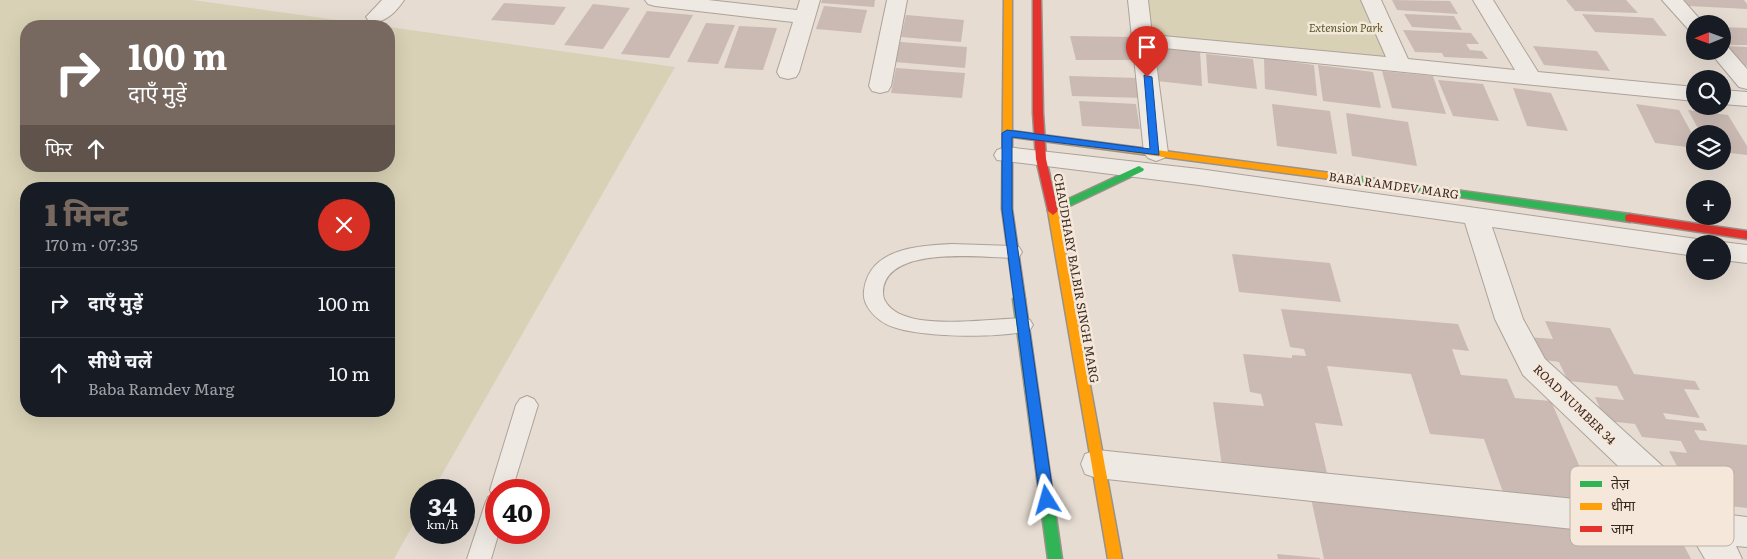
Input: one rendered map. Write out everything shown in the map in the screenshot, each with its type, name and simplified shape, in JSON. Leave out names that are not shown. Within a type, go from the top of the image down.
[{"type":"street","points":[[376,17],[394,0]]},
{"type":"street","points":[[655,0],[807,9],[788,72]]},
{"type":"street","points":[[880,86],[897,0]]},
{"type":"street","points":[[1008,0],[1007,209],[1054,559]]},
{"type":"street","name":"CHAUDHARY BALBIR SINGH MARG","points":[[1038,0],[1041,148],[1115,559]]},
{"type":"street","points":[[1053,210],[1147,161],[1143,40],[1138,0]]},
{"type":"street","points":[[1370,0],[1400,65]]},
{"type":"street","points":[[1483,0],[1530,78]]},
{"type":"street","points":[[1672,0],[1686,15]]},
{"type":"street","points":[[1143,40],[1686,93]]},
{"type":"street","points":[[1727,60],[1747,82]]},
{"type":"street","points":[[1731,98],[1747,99]]},
{"type":"street","name":"BABA RAMDEV MARG","points":[[1007,144],[1747,235]]},
{"type":"street","name":"BABA RAMDEV MARG","points":[[1147,161],[1476,218],[1686,246]]},
{"type":"street","name":"ROAD NUMBER 34","points":[[1476,218],[1509,320],[1534,367],[1640,466]]},
{"type":"street","points":[[1731,252],[1747,254]]},
{"type":"street","points":[[1097,464],[1570,513]]},
{"type":"street","points":[[1734,530],[1747,532]]},
{"type":"street","name":"ROAD NUMBER 34","points":[[1716,546],[1724,559]]},
{"type":"lane","points":[[1013,252],[906,254],[891,260],[881,269],[874,281],[873,295],[878,308],[889,316],[915,326],[1023,325]]},
{"type":"lane","points":[[504,479],[527,405]]},
{"type":"lane","points":[[479,559],[485,540]]},
{"type":"green space","points":[[0,0],[192,0],[337,20],[20,20],[20,172],[395,172],[395,28],[675,67],[439,479],[410,479],[410,531],[394,559],[0,559]]},
{"type":"green space","name":"Extension Park","points":[[1144,0],[1368,0],[1386,58],[1153,36]]},
{"type":"building","points":[[822,0],[875,0],[874,7],[821,3]]},
{"type":"building","points":[[1392,0],[1450,1],[1458,14],[1397,10]]},
{"type":"building","points":[[1566,0],[1626,0],[1638,13],[1575,11]]},
{"type":"building","points":[[1684,0],[1744,0],[1747,4],[1747,9],[1689,6]]},
{"type":"building","points":[[504,3],[566,7],[554,25],[491,20]]},
{"type":"building","points":[[593,4],[630,8],[603,49],[564,45]]},
{"type":"building","points":[[824,6],[867,10],[861,33],[816,29]]},
{"type":"building","points":[[647,11],[693,15],[669,58],[621,54]]},
{"type":"building","points":[[1404,14],[1454,16],[1462,30],[1412,27]]},
{"type":"building","points":[[1582,14],[1653,18],[1667,36],[1595,32]]},
{"type":"building","points":[[906,15],[964,20],[961,42],[901,37]]},
{"type":"building","points":[[706,23],[735,25],[718,64],[687,62]]},
{"type":"building","points":[[739,26],[777,28],[763,70],[724,68]]},
{"type":"building","points":[[1731,27],[1747,28],[1747,45],[1731,45]]},
{"type":"building","points":[[1403,30],[1471,33],[1479,44],[1466,44],[1470,50],[1482,51],[1488,59],[1444,57],[1442,53],[1415,52]]},
{"type":"building","points":[[1070,36],[1133,37],[1140,60],[1076,60]]},
{"type":"building","points":[[900,42],[967,47],[965,68],[895,62]]},
{"type":"building","points":[[1158,46],[1200,50],[1202,86],[1157,81]]},
{"type":"building","points":[[1533,46],[1597,51],[1610,71],[1544,65]]},
{"type":"building","points":[[1731,46],[1747,47],[1747,66],[1731,51]]},
{"type":"building","points":[[1206,54],[1253,59],[1257,89],[1208,83]]},
{"type":"building","points":[[1264,58],[1314,65],[1317,96],[1265,89]]},
{"type":"building","points":[[1318,65],[1373,72],[1381,108],[1323,101]]},
{"type":"building","points":[[896,68],[965,73],[962,98],[891,93]]},
{"type":"building","points":[[1382,71],[1433,76],[1446,114],[1392,108]]},
{"type":"building","points":[[1069,76],[1140,78],[1145,98],[1072,96]]},
{"type":"building","points":[[1438,80],[1483,84],[1499,121],[1453,116]]},
{"type":"building","points":[[1513,88],[1551,93],[1568,131],[1527,126]]},
{"type":"building","points":[[1079,101],[1136,104],[1140,129],[1082,126]]},
{"type":"building","points":[[1272,104],[1330,111],[1337,154],[1277,146]]},
{"type":"building","points":[[1636,104],[1679,110],[1687,125],[1686,147],[1655,143]]},
{"type":"building","points":[[1346,113],[1408,122],[1417,166],[1352,156]]},
{"type":"building","points":[[1691,115],[1728,115],[1747,146],[1747,155],[1731,153],[1731,125],[1696,125]]},
{"type":"building","points":[[1232,254],[1330,263],[1341,302],[1239,292]]},
{"type":"building","points":[[1281,309],[1458,324],[1469,351],[1452,349],[1461,375],[1507,379],[1515,398],[1551,401],[1579,466],[1570,466],[1570,502],[1504,495],[1484,439],[1430,434],[1411,374],[1327,366],[1343,426],[1315,423],[1328,477],[1222,466],[1213,402],[1264,406],[1261,394],[1250,392],[1243,354],[1292,358],[1292,355],[1306,356],[1304,349],[1290,347]]},
{"type":"building","points":[[1545,321],[1610,328],[1634,374],[1695,381],[1700,390],[1684,389],[1700,418],[1663,413],[1666,419],[1703,423],[1707,431],[1694,430],[1700,440],[1747,445],[1747,508],[1734,506],[1734,466],[1677,466],[1669,451],[1687,453],[1681,441],[1642,437],[1635,424],[1606,421],[1595,397],[1624,400],[1617,386],[1568,381],[1559,362],[1538,359],[1528,337],[1553,339]]},
{"type":"building","points":[[1311,498],[1570,523],[1570,546],[1684,546],[1691,559],[1324,559]]},
{"type":"building","points":[[1277,554],[1320,558],[1320,559],[1278,559]]},
{"type":"traffic: fast","points":[[1053,210],[1139,169]]},
{"type":"traffic: fast","points":[[1353,179],[1630,218]]},
{"type":"traffic: fast","points":[[1019,299],[1055,559]]},
{"type":"traffic: slow","points":[[1008,0],[1007,209],[1019,299]]},
{"type":"traffic: slow","points":[[1007,133],[1353,179]]},
{"type":"traffic: slow","points":[[1053,211],[1115,559]]},
{"type":"traffic: jam","points":[[1037,0],[1038,113],[1041,159],[1053,211]]},
{"type":"traffic: jam","points":[[1630,218],[1747,235]]},
{"type":"route","points":[[1047,500],[1007,209],[1007,133],[1156,153],[1147,77]]}]
